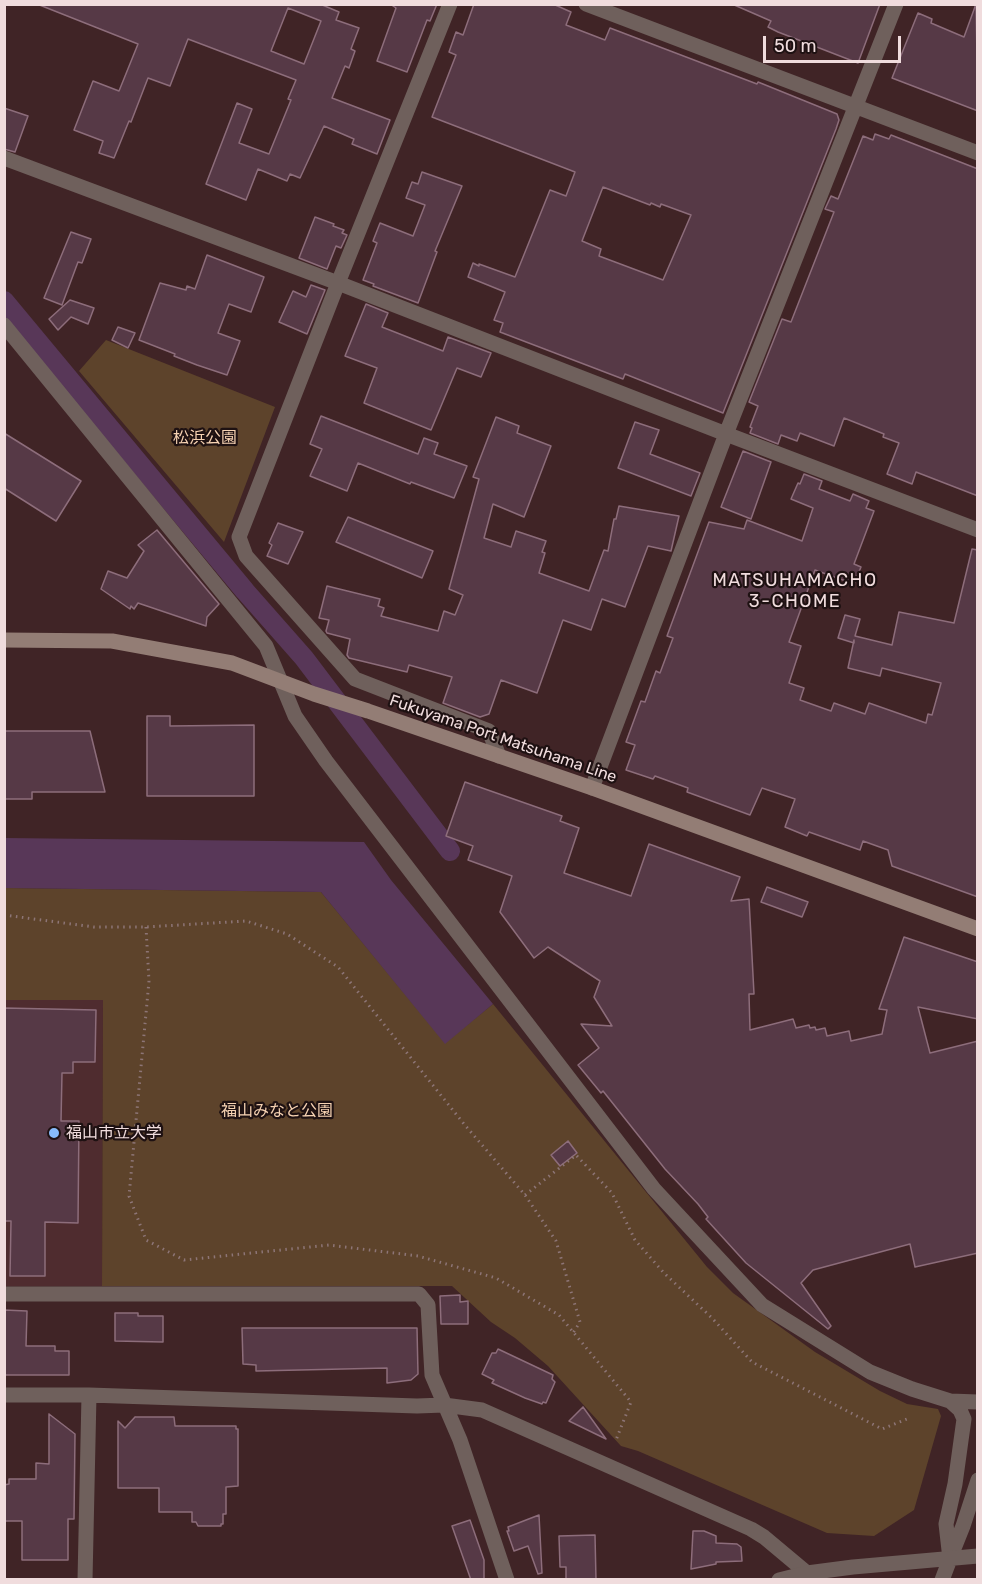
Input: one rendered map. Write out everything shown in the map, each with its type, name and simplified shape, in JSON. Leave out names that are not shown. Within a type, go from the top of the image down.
[{"type":"main road","name":"Fukuyama Port Matsuhama Line","points":[[4,640],[112,641],[232,663],[314,694],[592,788],[978,930]]},
{"type":"street","points":[[450,4],[239,537],[246,556],[355,679],[489,731],[499,756]]},
{"type":"street","points":[[586,4],[978,153]]},
{"type":"street","points":[[592,788],[726,434],[896,4]]},
{"type":"street","points":[[4,158],[338,283],[978,530]]},
{"type":"street","points":[[4,325],[266,646],[295,716],[326,760],[654,1189],[762,1305],[870,1372],[950,1401],[978,1402]]},
{"type":"street","points":[[4,1294],[419,1294],[428,1305],[432,1375],[460,1440],[507,1580]]},
{"type":"street","points":[[4,1395],[89,1395],[444,1405],[482,1410],[751,1529],[807,1573]]},
{"type":"street","points":[[85,1580],[89,1395]]},
{"type":"street","points":[[950,1401],[960,1410],[964,1419],[955,1484],[946,1524],[950,1558]]},
{"type":"street","points":[[942,1580],[978,1480]]},
{"type":"street","points":[[779,1580],[807,1573],[978,1556]]},
{"type":"path","points":[[4,915],[94,927],[146,927],[246,921],[287,934],[338,967],[464,1124],[525,1195],[556,1241],[580,1322],[573,1333]]},
{"type":"path","points":[[146,927],[149,981],[129,1196],[146,1240],[184,1260],[329,1245],[418,1256],[496,1278],[559,1315],[631,1402],[616,1440]]},
{"type":"path","points":[[525,1195],[576,1155],[612,1193],[635,1240],[752,1362],[882,1429],[907,1419]]},
{"type":"shaded area","points":[[5,838],[364,842],[391,880],[493,1004],[445,1044],[321,892],[5,888]]},
{"type":"shaded area","name":"福山市立大学","points":[[4,1000],[103,1000],[102,1286],[5,1286]]},
{"type":"green space","name":"松浜公園","points":[[106,340],[275,407],[224,542],[79,371]]},
{"type":"green space","name":"福山みなと公園","points":[[4,888],[321,892],[445,1043],[493,1004],[707,1267],[733,1293],[815,1352],[880,1391],[907,1404],[938,1409],[941,1416],[914,1510],[874,1536],[827,1533],[638,1451],[621,1446],[548,1366],[515,1338],[491,1322],[452,1286],[102,1286],[103,1000],[5,1000]]},
{"type":"building","points":[[37,4],[320,4],[339,12],[336,20],[359,28],[351,49],[355,51],[349,68],[345,66],[332,98],[390,120],[377,154],[352,144],[354,139],[324,126],[300,178],[290,174],[287,181],[258,169],[246,200],[206,184],[237,103],[252,109],[239,143],[269,154],[291,100],[288,99],[296,80],[188,39],[170,86],[148,78],[114,158],[99,153],[103,141],[74,130],[93,81],[119,91],[138,44]],"holes":[[[288,8],[321,21],[304,64],[271,51]]]},
{"type":"building","points":[[390,4],[437,4],[430,21],[427,20],[407,72],[377,61],[396,8]]},
{"type":"building","points":[[474,4],[553,4],[571,12],[566,25],[605,40],[610,28],[757,84],[758,82],[837,114],[839,120],[836,129],[723,413],[625,374],[623,379],[500,332],[503,323],[494,320],[505,292],[468,277],[473,263],[515,277],[550,190],[566,196],[575,172],[432,117],[456,55],[449,52],[456,32],[463,35]],"holes":[[[603,187],[650,205],[651,203],[660,207],[661,204],[691,215],[663,280],[599,256],[601,249],[582,241]]]},
{"type":"building","points":[[732,4],[880,4],[858,63],[778,32],[768,27],[771,21]]},
{"type":"building","points":[[976,4],[978,111],[892,78],[918,13],[932,19],[931,23],[964,37]]},
{"type":"building","points":[[4,108],[28,116],[15,152],[4,149]]},
{"type":"building","points":[[875,134],[889,139],[891,135],[978,169],[978,496],[916,472],[912,484],[887,474],[899,443],[883,437],[884,434],[844,418],[834,446],[800,433],[797,441],[781,435],[778,444],[750,433],[758,406],[749,402],[782,319],[791,322],[834,212],[825,209],[831,196],[838,199],[863,136],[873,140]]},
{"type":"building","points":[[422,172],[462,186],[435,251],[437,252],[418,303],[363,280],[377,243],[373,241],[380,223],[413,236],[425,205],[406,198],[412,182],[418,184]]},
{"type":"building","points":[[315,217],[334,224],[333,226],[344,230],[342,233],[347,235],[341,248],[336,246],[327,269],[299,258]]},
{"type":"building","points":[[71,232],[91,239],[82,263],[78,262],[62,305],[44,298]]},
{"type":"building","points":[[207,255],[264,277],[251,312],[229,304],[218,333],[240,341],[227,375],[174,356],[175,354],[139,340],[160,283],[186,290],[187,286],[195,289]]},
{"type":"building","points":[[311,285],[325,290],[307,334],[279,322],[293,291],[306,297]]},
{"type":"building","points":[[70,300],[94,308],[88,324],[71,317],[58,330],[49,319]]},
{"type":"building","points":[[366,304],[388,313],[382,327],[443,351],[448,337],[491,353],[481,377],[457,368],[431,430],[364,403],[377,368],[345,356]]},
{"type":"building","points":[[118,327],[135,333],[128,348],[112,340]]},
{"type":"building","points":[[321,416],[418,454],[424,438],[438,443],[434,454],[467,466],[454,498],[411,482],[410,484],[358,463],[347,491],[310,476],[322,449],[310,444]]},
{"type":"building","points":[[496,417],[519,426],[517,433],[551,446],[524,517],[493,504],[484,538],[511,547],[516,531],[546,541],[539,573],[589,591],[604,550],[608,551],[619,506],[679,516],[671,551],[648,546],[625,607],[602,599],[591,630],[563,620],[537,693],[501,680],[489,714],[480,717],[443,703],[452,677],[409,665],[407,672],[349,658],[347,655],[350,639],[327,633],[329,620],[319,618],[327,586],[380,599],[378,606],[384,608],[381,616],[438,631],[444,611],[455,615],[463,595],[449,589],[479,479],[473,477]]},
{"type":"building","points":[[635,422],[659,430],[650,454],[700,473],[691,496],[618,468]]},
{"type":"building","points":[[4,433],[81,481],[56,521],[4,488]]},
{"type":"building","points":[[743,451],[771,462],[751,519],[721,507]]},
{"type":"building","points":[[804,474],[822,481],[819,489],[850,501],[853,494],[869,501],[866,508],[874,511],[854,564],[861,567],[854,584],[815,570],[789,642],[801,646],[789,683],[804,688],[800,700],[831,711],[834,703],[865,714],[869,703],[926,723],[928,714],[932,715],[941,683],[882,668],[880,676],[848,668],[853,643],[838,638],[845,615],[860,619],[855,636],[892,645],[899,612],[954,623],[972,549],[978,550],[978,897],[892,866],[888,850],[863,841],[860,850],[809,832],[807,836],[785,827],[795,799],[762,788],[750,815],[687,792],[688,788],[655,776],[653,779],[626,770],[635,745],[626,742],[641,701],[645,702],[656,671],[660,673],[673,638],[667,636],[709,522],[744,529],[747,520],[802,541],[813,508],[791,499]]},
{"type":"building","points":[[348,517],[433,551],[422,578],[336,542]]},
{"type":"building","points":[[278,523],[303,532],[288,564],[267,556],[272,545],[269,543]]},
{"type":"building","points":[[157,530],[219,604],[207,617],[206,626],[138,603],[134,609],[131,606],[130,609],[101,589],[108,571],[127,578],[144,551],[138,545]]},
{"type":"building","points":[[147,716],[170,716],[170,726],[254,725],[254,796],[147,796]]},
{"type":"building","points":[[4,731],[90,731],[105,792],[32,792],[32,799],[4,799]]},
{"type":"building","points":[[465,782],[562,816],[560,821],[579,828],[564,873],[631,896],[649,844],[740,877],[731,901],[749,899],[754,994],[749,994],[750,1030],[793,1019],[796,1028],[809,1025],[810,1028],[815,1027],[816,1030],[825,1028],[827,1036],[849,1031],[851,1041],[882,1034],[887,1010],[879,1009],[904,937],[978,962],[978,1019],[918,1007],[930,1053],[978,1041],[978,1253],[915,1267],[910,1244],[813,1270],[801,1283],[831,1326],[828,1329],[746,1263],[706,1219],[708,1217],[698,1204],[665,1169],[603,1091],[601,1093],[578,1065],[599,1048],[581,1024],[612,1026],[594,997],[600,981],[548,947],[534,958],[500,912],[512,876],[468,860],[473,846],[446,836]]},
{"type":"building","points":[[767,887],[808,902],[802,917],[761,902]]},
{"type":"building","name":"福山市立大学","points":[[4,1008],[96,1010],[95,1062],[73,1062],[73,1073],[62,1073],[61,1121],[79,1121],[78,1223],[45,1222],[45,1276],[10,1276],[11,1221],[4,1221]]},
{"type":"building","points":[[568,1141],[577,1153],[560,1166],[551,1155]]},
{"type":"building","points":[[460,1295],[460,1302],[468,1301],[468,1324],[441,1324],[440,1296]]},
{"type":"building","points":[[4,1310],[27,1311],[26,1346],[55,1346],[55,1351],[69,1351],[69,1375],[4,1375]]},
{"type":"building","points":[[115,1313],[163,1316],[163,1342],[115,1341]]},
{"type":"building","points":[[242,1328],[417,1328],[418,1374],[411,1380],[387,1383],[387,1368],[256,1371],[256,1365],[243,1364]]},
{"type":"building","points":[[498,1349],[553,1375],[552,1379],[555,1382],[546,1403],[542,1404],[525,1398],[492,1383],[494,1380],[482,1374],[492,1353],[496,1353]]},
{"type":"building","points":[[583,1407],[606,1439],[569,1421]]},
{"type":"building","points":[[49,1414],[75,1434],[74,1519],[68,1519],[68,1560],[22,1560],[22,1521],[4,1521],[4,1485],[9,1484],[9,1479],[36,1479],[36,1463],[49,1464]]},
{"type":"building","points":[[135,1417],[174,1417],[175,1426],[236,1426],[238,1429],[238,1486],[226,1487],[226,1514],[223,1514],[221,1526],[198,1526],[196,1522],[192,1522],[192,1512],[159,1512],[159,1488],[118,1488],[118,1421],[125,1428]]},
{"type":"building","points":[[539,1515],[542,1573],[538,1574],[528,1546],[514,1551],[507,1531],[509,1531],[508,1527]]},
{"type":"building","points":[[470,1520],[484,1560],[484,1580],[471,1580],[452,1526]]},
{"type":"building","points":[[693,1531],[704,1531],[716,1536],[716,1543],[737,1544],[741,1547],[742,1561],[716,1562],[716,1564],[691,1569]]},
{"type":"building","points":[[595,1535],[596,1580],[566,1580],[566,1567],[560,1567],[559,1536]]},
{"type":"waterway","points":[[4,301],[245,591],[304,658],[450,851]]},
{"type":"place","name":"福山市立大学","points":[[54,1133]]},
{"type":"district","name":"MATSUHAMACHO 3-CHOME","points":[[795,591]]}]
